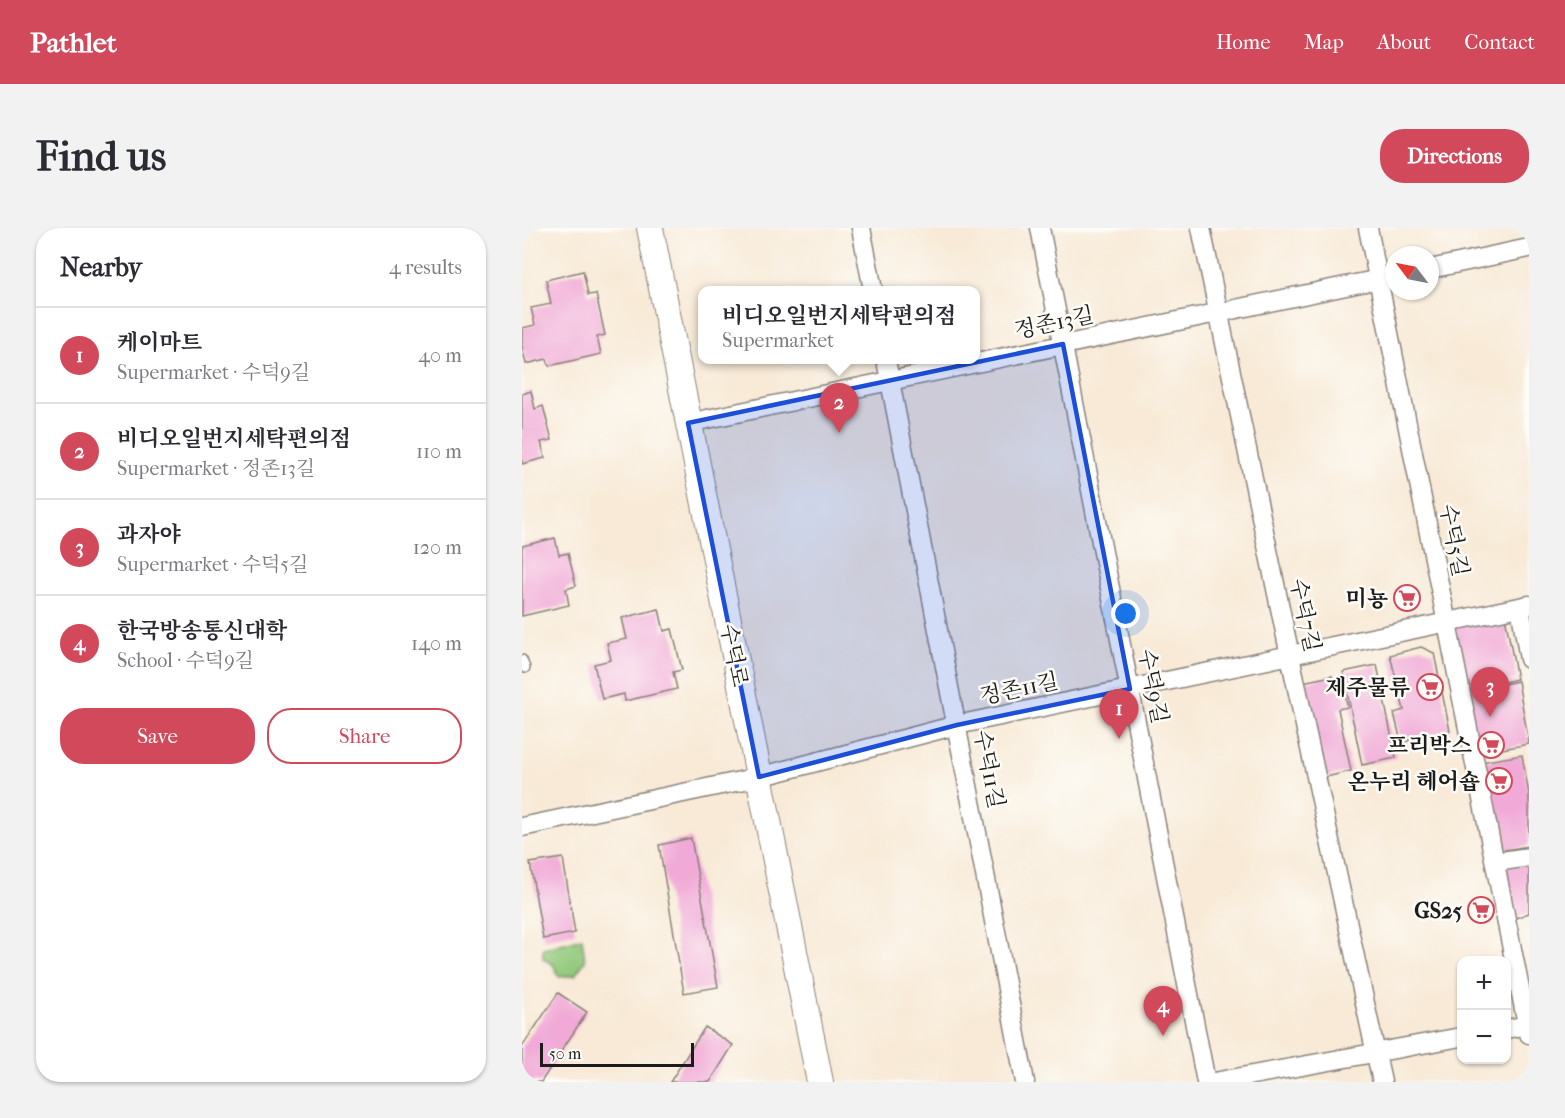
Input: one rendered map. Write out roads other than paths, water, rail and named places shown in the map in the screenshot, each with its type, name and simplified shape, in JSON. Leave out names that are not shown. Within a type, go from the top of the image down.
[{"type":"main road","name":"수덕로","points":[[650,228],[820,1082]]},
{"type":"street","points":[[861,228],[872,286]]},
{"type":"street","name":"수덕9길","points":[[1040,228],[1206,1082]]},
{"type":"street","name":"수덕7길","points":[[1202,228],[1290,656],[1382,1082]]},
{"type":"street","name":"수덕5길","points":[[1368,228],[1385,275]]},
{"type":"street","points":[[1439,267],[1529,248]]},
{"type":"street","name":"정존13길","points":[[980,361],[1385,278]]},
{"type":"street","name":"수덕5길","points":[[1390,300],[1447,623],[1495,862],[1523,971],[1528,1028]]},
{"type":"street","name":"수덕11길","points":[[887,364],[1025,1082]]},
{"type":"street","name":"정존13길","points":[[688,423],[967,364]]},
{"type":"street","points":[[1525,606],[1529,659]]},
{"type":"street","name":"정존11길","points":[[522,827],[759,777],[957,725],[1525,606]]},
{"type":"street","points":[[1495,862],[1529,857]]},
{"type":"street","points":[[1511,1029],[1528,1028]]},
{"type":"street","points":[[1214,1082],[1457,1038]]},
{"type":"place","name":"비디오일번지세탁편의점","points":[[839,433]]},
{"type":"place","name":"미뇽","points":[[1407,598]]},
{"type":"place","name":"제주물류","points":[[1430,687]]},
{"type":"place","name":"과자야","points":[[1490,717]]},
{"type":"place","name":"케이마트","points":[[1119,739]]},
{"type":"place","name":"프리박스","points":[[1491,745]]},
{"type":"place","name":"온누리 헤어숍","points":[[1499,781]]},
{"type":"place","name":"GS25","points":[[1481,910]]},
{"type":"place","name":"한국방송통신대학","points":[[1163,1036]]}]
